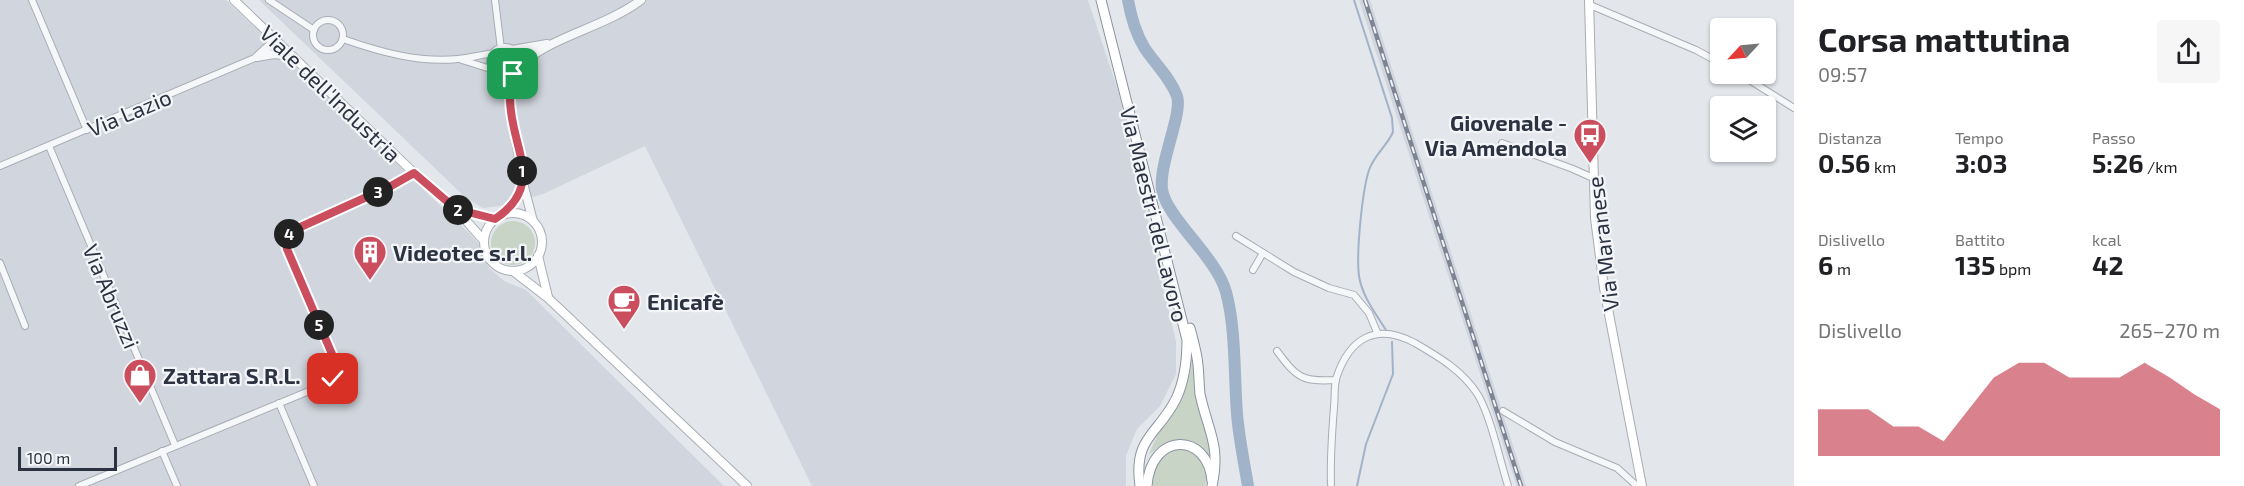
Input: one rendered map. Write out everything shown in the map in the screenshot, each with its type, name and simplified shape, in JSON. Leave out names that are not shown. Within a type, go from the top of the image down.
[{"type":"highway","name":"Via Maestri del Lavoro","points":[[1101,0],[1183,321],[1187,356],[1182,387],[1168,412],[1158,423]]},
{"type":"highway","points":[[1147,486],[1148,471],[1152,462],[1166,446],[1180,444],[1200,453],[1208,465],[1212,486],[1216,466],[1214,439],[1200,390],[1193,338],[1166,255]]},
{"type":"highway","points":[[1147,486],[1145,458],[1158,423]]},
{"type":"highway","points":[[1138,486],[1135,470],[1141,450],[1158,423]]},
{"type":"main road","name":"Viale dell'Industria","points":[[234,0],[414,173],[456,209],[484,241],[485,249],[492,262],[499,267],[513,271],[548,298],[747,486]]},
{"type":"main road","name":"Via Maranese","points":[[1590,3],[1593,178],[1604,288],[1642,486]]},
{"type":"main road","name":"Viale dell'Industria","points":[[456,209],[495,219]]},
{"type":"main road","points":[[484,241],[487,229],[495,219],[505,214],[520,214],[533,221],[541,234],[542,242],[538,256],[532,264],[513,271]]},
{"type":"main road","points":[[538,256],[548,298]]},
{"type":"street","points":[[32,0],[87,130]]},
{"type":"street","points":[[269,0],[314,30],[316,44],[324,50],[338,47],[343,39],[340,26],[333,21],[323,21],[314,30]]},
{"type":"street","points":[[495,0],[499,51],[492,59],[509,98],[523,183],[533,221]]},
{"type":"street","points":[[458,59],[497,72],[515,71],[527,59],[552,44],[607,21],[641,0]]},
{"type":"street","points":[[1590,3],[1710,58]]},
{"type":"street","points":[[257,57],[270,45],[273,38]]},
{"type":"street","points":[[343,39],[377,51],[418,59],[458,59],[552,44]]},
{"type":"street","points":[[509,98],[518,56],[512,50]]},
{"type":"street","points":[[257,57],[274,54],[292,56]]},
{"type":"street","name":"Via Lazio","points":[[0,166],[257,57]]},
{"type":"street","points":[[1756,84],[1794,108]]},
{"type":"street","points":[[1502,143],[1593,178]]},
{"type":"street","name":"Via Abruzzi","points":[[49,146],[174,445]]},
{"type":"street","points":[[79,486],[326,384],[336,375],[338,368],[287,249],[287,236],[296,229],[391,186],[414,173]]},
{"type":"street","points":[[505,214],[518,197],[523,183]]},
{"type":"street","points":[[1236,236],[1282,266],[1315,282],[1354,295],[1369,313],[1380,333]]},
{"type":"street","points":[[1253,270],[1263,253]]},
{"type":"street","points":[[0,263],[26,326]]},
{"type":"street","points":[[1331,484],[1330,452],[1336,380],[1347,357],[1359,340],[1380,333],[1410,341],[1446,360],[1476,393],[1482,403],[1508,486]]},
{"type":"street","points":[[1277,351],[1293,372],[1307,379],[1336,380]]},
{"type":"street","points":[[279,403],[314,486]]},
{"type":"street","points":[[1503,411],[1555,442],[1617,468],[1637,486]]},
{"type":"street","points":[[162,451],[177,486]]},
{"type":"shaded area","points":[[0,0],[226,0],[472,236],[482,248],[489,268],[504,281],[526,290],[724,486],[0,486]]},
{"type":"shaded area","points":[[259,0],[1088,0],[1119,94],[1176,342],[1176,374],[1160,406],[1137,429],[1126,456],[1126,486],[812,486],[645,146],[543,194],[500,206],[483,208],[465,197]]},
{"type":"shaded area","points":[[1359,0],[1370,0],[1526,486],[1517,486],[1508,460]]},
{"type":"green space","points":[[513,221],[528,228],[535,243],[528,258],[513,265],[498,258],[491,243],[498,228]]},
{"type":"green space","points":[[1192,350],[1211,441],[1213,463],[1198,448],[1183,441],[1167,443],[1149,455],[1187,382]]},
{"type":"green space","points":[[1182,448],[1194,454],[1202,462],[1206,473],[1205,486],[1153,486],[1153,472],[1159,460],[1169,452]]},
{"type":"waterway","points":[[1128,0],[1141,41],[1177,96],[1177,114],[1162,178],[1165,200],[1221,278],[1226,292],[1233,336],[1238,423],[1248,486]]},
{"type":"waterway","points":[[1354,0],[1392,118],[1393,132],[1371,165],[1366,180],[1358,253],[1359,276],[1363,291],[1386,330]]},
{"type":"waterway","points":[[1357,486],[1366,444],[1393,374],[1392,342]]},
{"type":"railway","points":[[1365,0],[1521,486]]},
{"type":"place","name":"Giovenale - Via Amendola","points":[[1590,164]]},
{"type":"place","name":"Videotec s.r.l.","points":[[370,281]]},
{"type":"place","name":"Enicafè","points":[[624,330]]},
{"type":"place","name":"Zattara S.R.L.","points":[[140,404]]},
{"type":"route","points":[[333,379],[338,368],[287,249],[287,236],[296,229],[391,186],[414,173],[456,209],[484,218],[495,219],[505,214],[518,197],[523,183],[520,151],[509,98],[513,74]]}]
